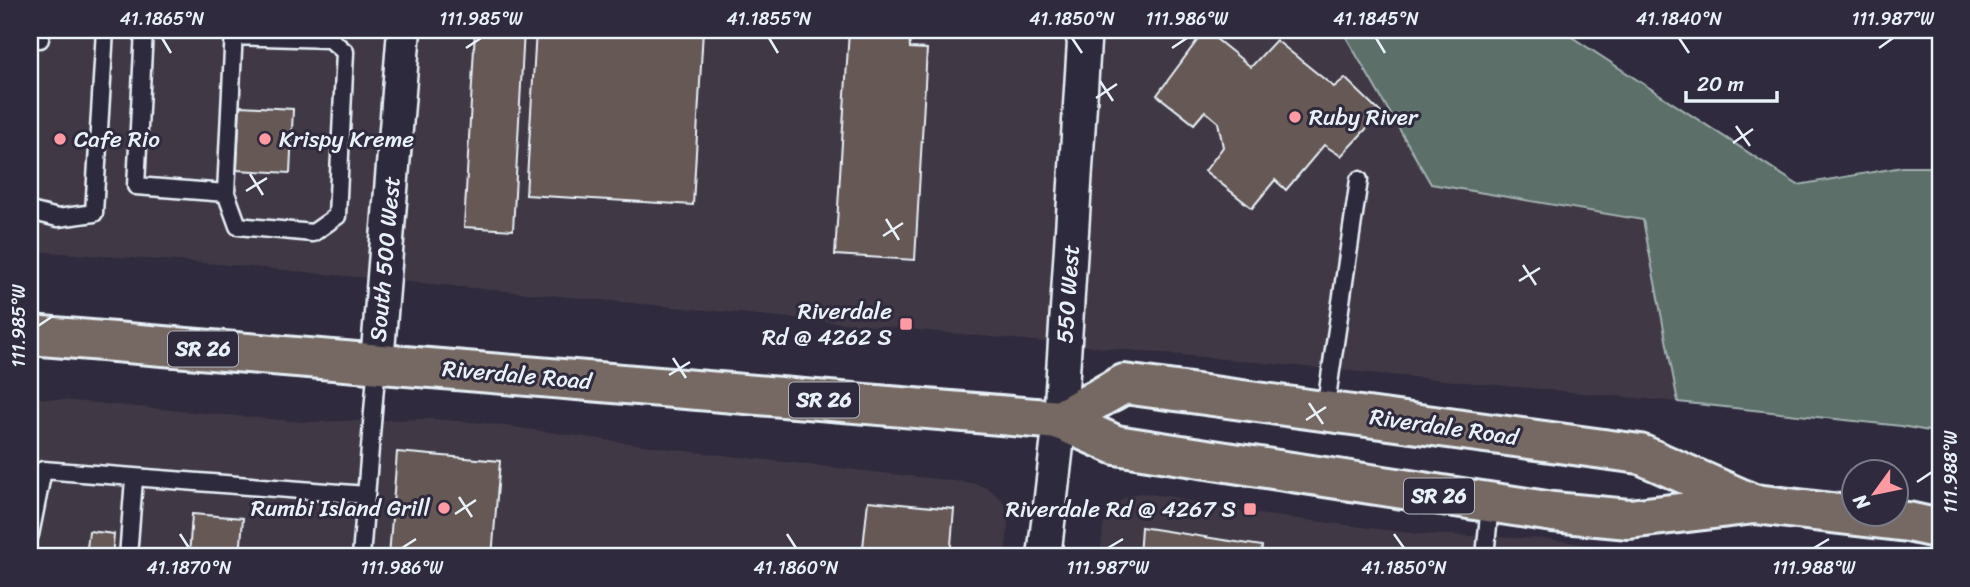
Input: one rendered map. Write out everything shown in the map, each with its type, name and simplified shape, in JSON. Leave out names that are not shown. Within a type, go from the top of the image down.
[{"type":"main road","name":"Riverdale Road","points":[[30,335],[1060,420],[1116,445],[1490,504],[1629,519],[1755,504],[1940,528]]},
{"type":"main road","name":"Riverdale Road","points":[[1060,420],[1124,384],[1640,454],[1755,504]]},
{"type":"street","name":"South 500 West","points":[[377,363],[404,30]]},
{"type":"street","name":"550 West","points":[[1044,557],[1060,420],[1084,42],[1082,30]]},
{"type":"lane","points":[[30,38],[40,39],[40,30]]},
{"type":"lane","points":[[30,211],[58,218],[94,213],[105,30]]},
{"type":"lane","points":[[144,30],[136,186],[226,192]]},
{"type":"lane","points":[[233,33],[330,39],[345,52],[337,216],[313,233],[238,226],[226,192],[233,33]]},
{"type":"lane","points":[[1325,411],[1359,180]]},
{"type":"lane","points":[[361,557],[377,363]]},
{"type":"lane","points":[[30,535],[43,470],[366,495]]},
{"type":"lane","points":[[128,557],[134,479]]},
{"type":"lane","points":[[1485,557],[1490,504]]},
{"type":"shaded area","points":[[30,30],[1342,30],[1431,184],[1643,220],[1678,402],[219,264],[30,251]]},
{"type":"shaded area","points":[[30,397],[303,422],[432,419],[484,423],[686,451],[972,483],[988,488],[1002,500],[1006,508],[1008,526],[1005,557],[30,557]]},
{"type":"shaded area","points":[[1138,493],[1168,496],[1227,510],[1418,534],[1549,539],[1669,557],[1100,557],[1103,528],[1108,513],[1122,499]]},
{"type":"green space","points":[[1342,30],[1561,30],[1798,185],[1902,167],[1940,167],[1940,433],[1901,426],[1678,402],[1643,220],[1431,184]]},
{"type":"building","points":[[475,30],[524,30],[513,230],[464,227]]},
{"type":"building","points":[[536,30],[703,30],[693,205],[526,195]]},
{"type":"building","points":[[849,30],[909,31],[910,48],[927,49],[915,260],[835,255]]},
{"type":"building","name":"Ruby River","points":[[1205,30],[1251,67],[1276,40],[1334,87],[1345,78],[1381,113],[1341,156],[1324,145],[1286,190],[1275,180],[1252,208],[1205,171],[1223,147],[1218,122],[1205,111],[1194,124],[1157,95]]},
{"type":"building","name":"Krispy Kreme","points":[[240,106],[293,109],[290,173],[237,170]]},
{"type":"building","points":[[397,452],[500,461],[492,557],[389,557]]},
{"type":"building","points":[[868,501],[954,509],[950,557],[862,557]]},
{"type":"building","points":[[192,514],[243,518],[240,557],[189,557]]},
{"type":"building","points":[[1141,527],[1262,546],[1261,557],[1139,557]]},
{"type":"building","points":[[89,531],[114,534],[112,557],[86,557]]},
{"type":"place","name":"Ruby River","points":[[1295,117]]},
{"type":"place","name":"Cafe Rio","points":[[60,139]]},
{"type":"place","name":"Krispy Kreme","points":[[265,139]]},
{"type":"place","name":"Riverdale Rd @ 4262 S","points":[[906,324]]},
{"type":"place","name":"Rumbi Island Grill","points":[[444,508]]},
{"type":"place","name":"Riverdale Rd @ 4267 S","points":[[1250,509]]}]
